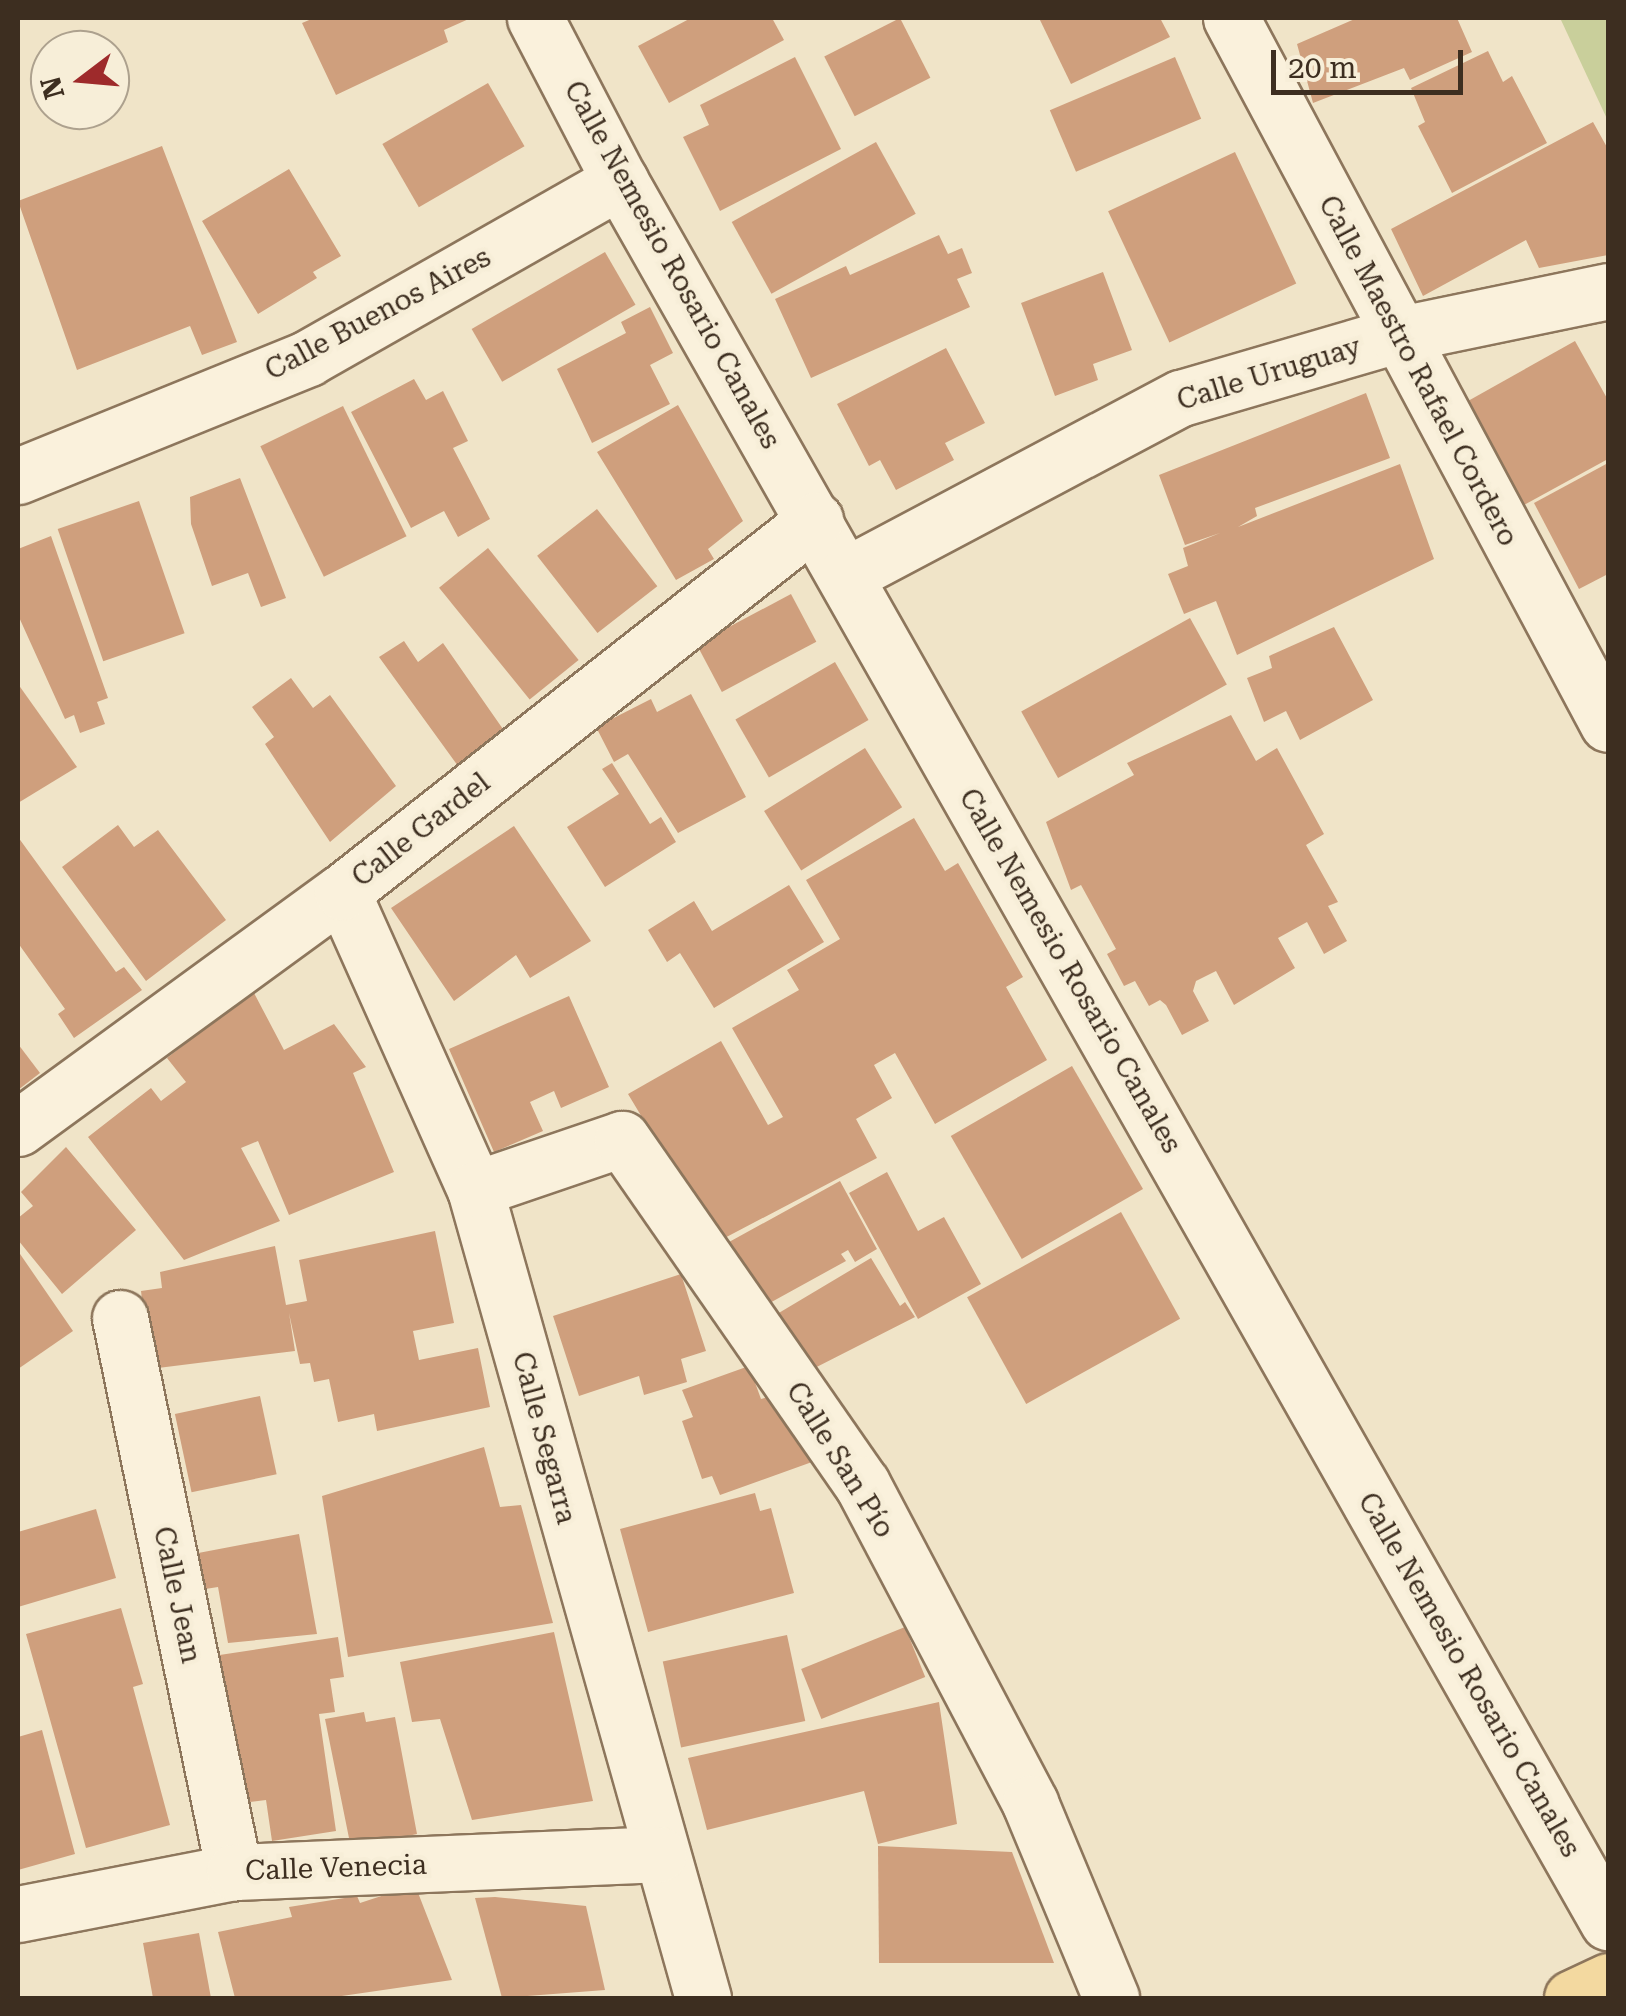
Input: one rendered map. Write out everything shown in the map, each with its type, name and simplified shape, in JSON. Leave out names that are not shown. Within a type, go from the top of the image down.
[{"type":"main road","points":[[1572,1998],[1608,1981]]},
{"type":"street","name":"Calle Nemesio Rosario Canales","points":[[535,18],[620,181],[816,520],[1608,1922]]},
{"type":"street","name":"Calle Maestro Rafael Cordero","points":[[1231,18],[1396,335],[1608,724]]},
{"type":"street","name":"Calle Buenos Aires","points":[[18,476],[308,358],[620,181]]},
{"type":"street","name":"Calle Uruguay","points":[[846,575],[1182,398],[1396,335],[1608,291]]},
{"type":"street","name":"Calle Gardel","points":[[18,1128],[342,892],[816,520]]},
{"type":"street","name":"Calle Segarra","points":[[342,892],[475,1189],[659,1854],[703,1998]]},
{"type":"street","name":"Calle San Pío","points":[[475,1189],[622,1139],[862,1484],[1030,1803],[1111,1998]]},
{"type":"street","name":"Calle Jean","points":[[120,1318],[234,1872]]},
{"type":"street","name":"Calle Venecia","points":[[18,1914],[234,1872],[659,1854]]},
{"type":"green space","points":[[1608,18],[1608,121],[1561,20]]},
{"type":"building","points":[[314,18],[471,18],[444,30],[448,42],[336,95],[302,23]]},
{"type":"building","points":[[691,18],[772,18],[784,40],[669,103],[638,46]]},
{"type":"building","points":[[900,18],[930,78],[855,116],[824,57]]},
{"type":"building","points":[[1039,18],[1160,18],[1170,37],[1071,84]]},
{"type":"building","points":[[1357,18],[1457,18],[1472,52],[1410,80],[1404,68],[1313,103],[1297,44]]},
{"type":"building","points":[[1488,51],[1503,82],[1512,76],[1547,143],[1452,193],[1418,126],[1425,122],[1411,88]]},
{"type":"building","points":[[795,57],[841,149],[720,211],[683,137],[709,125],[700,105]]},
{"type":"building","points":[[1175,57],[1201,119],[1076,172],[1050,110]]},
{"type":"building","points":[[488,83],[524,146],[419,207],[382,144]]},
{"type":"building","points":[[1593,122],[1608,149],[1608,255],[1539,268],[1526,240],[1423,296],[1391,229]]},
{"type":"building","points":[[876,142],[916,214],[771,294],[732,222]]},
{"type":"building","points":[[162,146],[237,342],[202,355],[190,326],[77,370],[18,201]]},
{"type":"building","points":[[1235,152],[1296,283],[1169,343],[1108,211]]},
{"type":"building","points":[[289,169],[341,256],[313,272],[317,278],[258,314],[202,221]]},
{"type":"building","points":[[939,235],[948,254],[962,248],[972,273],[957,279],[970,307],[811,378],[775,299],[846,266],[850,275]]},
{"type":"building","points":[[605,252],[636,305],[502,382],[472,329]]},
{"type":"building","points":[[1103,272],[1132,350],[1093,364],[1098,380],[1055,396],[1021,303]]},
{"type":"building","points":[[650,307],[673,353],[650,365],[670,404],[592,443],[557,369],[626,333],[621,322]]},
{"type":"building","points":[[1575,341],[1608,400],[1608,459],[1522,506],[1468,401]]},
{"type":"building","points":[[946,348],[985,423],[945,443],[954,460],[896,490],[880,460],[869,466],[837,404]]},
{"type":"building","points":[[414,379],[426,400],[443,391],[468,441],[453,448],[490,519],[458,537],[444,511],[411,528],[351,412]]},
{"type":"building","points":[[1366,393],[1390,458],[1255,508],[1257,516],[1238,527],[1400,464],[1434,559],[1237,655],[1216,601],[1184,614],[1168,574],[1188,566],[1183,548],[1220,533],[1185,545],[1159,475]]},
{"type":"building","points":[[678,405],[743,521],[708,549],[714,559],[676,580],[597,452]]},
{"type":"building","points":[[343,406],[407,536],[324,577],[260,446]]},
{"type":"building","points":[[1608,463],[1608,574],[1579,589],[1534,503]]},
{"type":"building","points":[[240,478],[286,598],[261,607],[248,573],[212,586],[191,524],[190,497]]},
{"type":"building","points":[[139,501],[185,633],[103,661],[58,529]]},
{"type":"building","points":[[597,509],[657,586],[597,633],[537,556]]},
{"type":"building","points":[[51,536],[108,698],[97,702],[105,724],[80,733],[74,715],[65,719],[18,615],[18,549]]},
{"type":"building","points":[[488,548],[579,660],[530,700],[439,588]]},
{"type":"building","points":[[791,594],[816,642],[722,692],[697,644]]},
{"type":"building","points":[[1190,618],[1227,684],[1058,778],[1021,712]]},
{"type":"building","points":[[1334,627],[1373,700],[1300,740],[1286,711],[1264,722],[1247,678],[1272,668],[1269,656]]},
{"type":"building","points":[[404,641],[418,662],[443,643],[505,732],[458,766],[379,657]]},
{"type":"building","points":[[835,662],[868,720],[769,778],[735,720]]},
{"type":"building","points":[[291,678],[313,708],[330,695],[396,786],[330,842],[265,744],[274,737],[252,707]]},
{"type":"building","points":[[18,684],[77,767],[18,803]]},
{"type":"building","points":[[691,694],[746,797],[678,833],[628,754],[614,762],[596,727],[651,699],[657,712]]},
{"type":"building","points":[[1231,715],[1256,761],[1277,748],[1324,834],[1306,845],[1338,902],[1328,906],[1347,941],[1324,954],[1307,922],[1278,938],[1295,968],[1234,1005],[1216,971],[1196,981],[1193,991],[1209,1021],[1182,1035],[1166,1005],[1160,1000],[1149,1006],[1135,981],[1124,986],[1107,954],[1116,949],[1081,885],[1071,890],[1046,822],[1134,775],[1127,763]]},
{"type":"building","points":[[865,748],[902,807],[801,870],[764,811]]},
{"type":"building","points":[[612,763],[650,824],[661,817],[676,842],[605,887],[567,827],[619,794],[602,769]]},
{"type":"building","points":[[914,818],[945,871],[958,863],[1023,977],[1006,987],[1047,1060],[935,1124],[895,1053],[874,1065],[892,1098],[856,1119],[877,1158],[717,1242],[628,1094],[721,1041],[768,1125],[783,1117],[732,1028],[799,990],[787,970],[840,939],[806,880]]},
{"type":"building","points":[[118,825],[134,847],[158,830],[226,920],[146,981],[62,867]]},
{"type":"building","points":[[514,826],[591,941],[530,978],[516,955],[454,1001],[391,908]]},
{"type":"building","points":[[18,837],[116,972],[124,967],[142,990],[74,1038],[58,1014],[65,1009],[18,943]]},
{"type":"building","points":[[789,885],[824,942],[714,1008],[680,953],[667,962],[648,930],[694,901],[712,931]]},
{"type":"building","points":[[253,991],[284,1050],[334,1024],[366,1067],[353,1073],[394,1172],[289,1215],[258,1141],[241,1148],[280,1221],[184,1260],[88,1137],[151,1088],[161,1101],[186,1082],[167,1058]]},
{"type":"building","points":[[569,996],[609,1087],[561,1108],[554,1091],[530,1102],[543,1131],[494,1152],[449,1049]]},
{"type":"building","points":[[18,1044],[40,1073],[18,1090]]},
{"type":"building","points":[[1072,1066],[1143,1189],[1022,1259],[951,1136]]},
{"type":"building","points":[[66,1147],[136,1230],[62,1294],[18,1240],[18,1218],[33,1206],[21,1192]]},
{"type":"building","points":[[887,1172],[918,1231],[944,1217],[981,1284],[918,1319],[849,1193]]},
{"type":"building","points":[[840,1181],[877,1249],[855,1262],[848,1250],[841,1254],[846,1261],[755,1311],[720,1247]]},
{"type":"building","points":[[1121,1212],[1180,1319],[1026,1404],[967,1297]]},
{"type":"building","points":[[435,1231],[454,1323],[413,1331],[419,1360],[478,1348],[490,1407],[377,1431],[374,1414],[338,1422],[329,1379],[314,1382],[310,1363],[300,1364],[289,1313],[295,1351],[150,1369],[141,1291],[162,1288],[160,1272],[275,1246],[286,1305],[307,1301],[299,1260]]},
{"type":"building","points":[[18,1251],[73,1331],[18,1369]]},
{"type":"building","points":[[871,1258],[900,1306],[905,1302],[915,1317],[795,1378],[762,1323]]},
{"type":"building","points":[[681,1274],[706,1351],[681,1359],[687,1382],[644,1395],[639,1376],[579,1396],[553,1316]]},
{"type":"building","points":[[749,1366],[761,1399],[768,1397],[812,1462],[720,1495],[712,1476],[702,1479],[682,1421],[693,1417],[682,1390]]},
{"type":"building","points":[[260,1396],[277,1474],[192,1492],[175,1414]]},
{"type":"building","points":[[484,1447],[500,1507],[521,1505],[553,1623],[348,1657],[322,1496]]},
{"type":"building","points":[[755,1493],[760,1511],[771,1508],[794,1593],[648,1632],[620,1529]]},
{"type":"building","points":[[96,1509],[116,1578],[18,1607],[18,1532]]},
{"type":"building","points":[[299,1534],[317,1634],[228,1643],[218,1587],[199,1590],[193,1554]]},
{"type":"building","points":[[121,1608],[143,1684],[133,1687],[170,1825],[86,1848],[26,1634]]},
{"type":"building","points":[[905,1627],[925,1677],[821,1719],[801,1669]]},
{"type":"building","points":[[554,1632],[593,1801],[472,1820],[440,1719],[412,1722],[400,1662]]},
{"type":"building","points":[[787,1635],[805,1721],[681,1747],[663,1661]]},
{"type":"building","points":[[338,1637],[344,1677],[330,1679],[335,1712],[319,1714],[336,1831],[272,1841],[266,1800],[234,1804],[213,1656]]},
{"type":"building","points":[[939,1702],[957,1824],[878,1844],[864,1791],[707,1830],[688,1758]]},
{"type":"building","points":[[364,1712],[366,1722],[395,1717],[417,1834],[351,1848],[325,1719]]},
{"type":"building","points":[[42,1730],[75,1854],[18,1870],[18,1737]]},
{"type":"building","points":[[878,1846],[1012,1852],[1054,1963],[879,1963]]},
{"type":"building","points":[[415,1885],[452,1980],[328,1998],[235,1998],[218,1932],[292,1917],[289,1907],[357,1896],[360,1903]]},
{"type":"building","points":[[475,1898],[586,1906],[605,1990],[502,1998]]},
{"type":"building","points":[[199,1933],[211,1998],[153,1998],[143,1943]]}]
